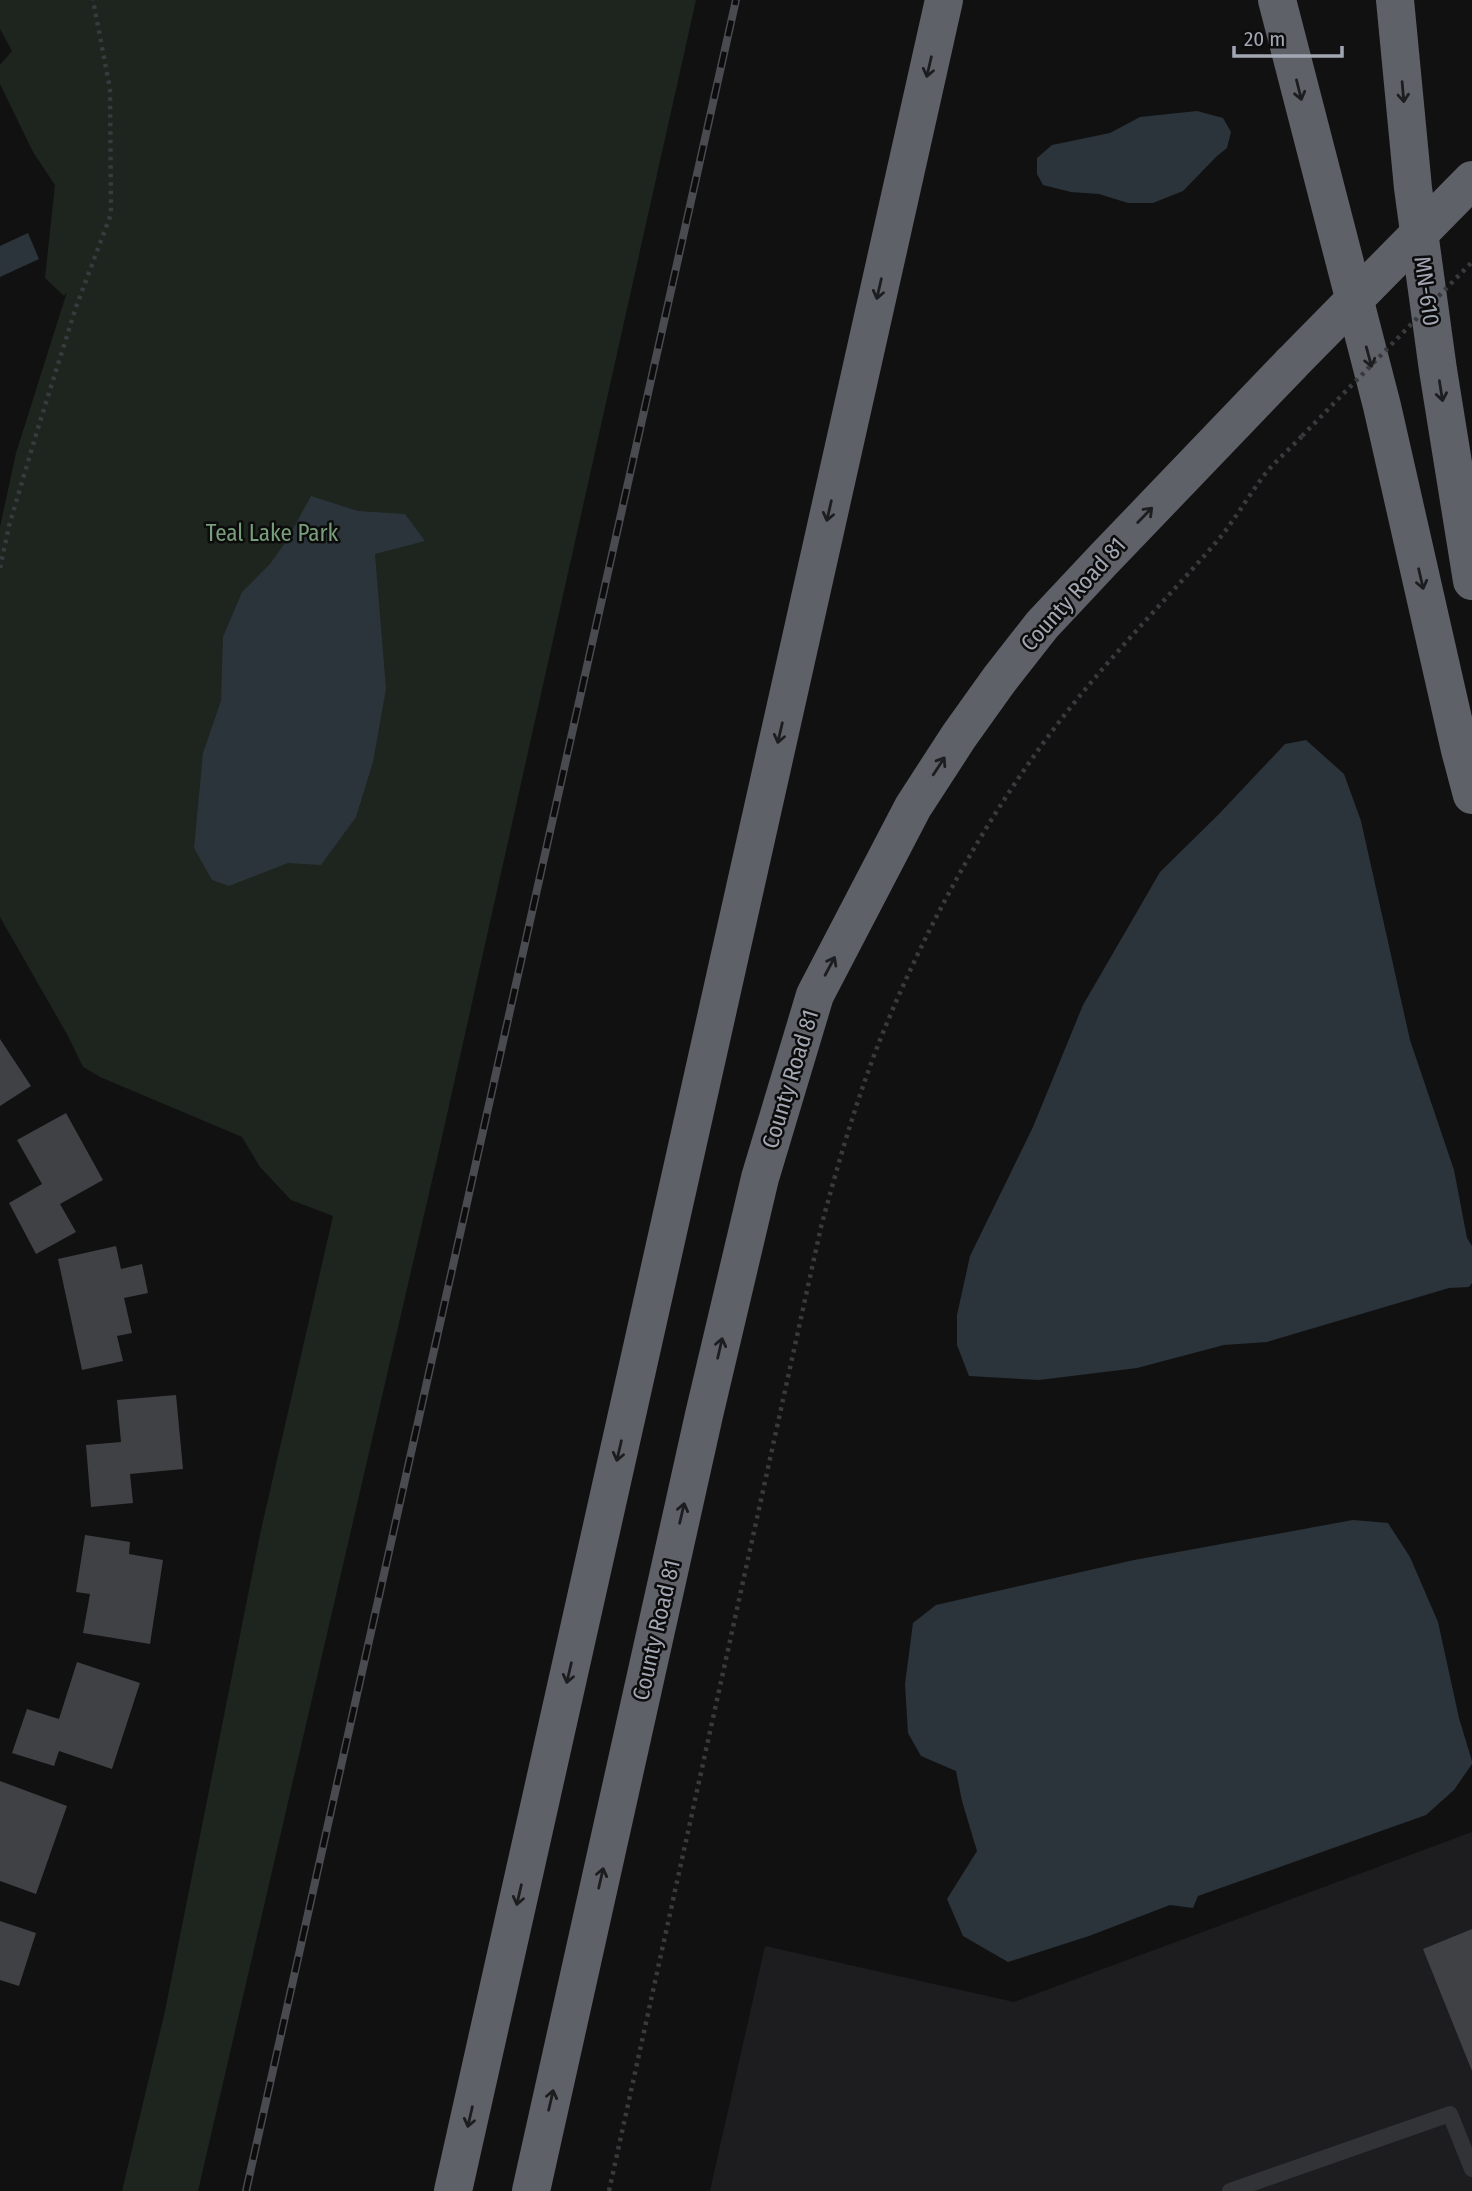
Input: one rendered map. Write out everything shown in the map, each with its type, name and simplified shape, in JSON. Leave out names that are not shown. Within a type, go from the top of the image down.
[{"type":"highway","points":[[453,2191],[944,0]]},
{"type":"highway","points":[[1277,0],[1382,406],[1472,795]]},
{"type":"highway","name":"MN-610","points":[[1395,0],[1413,188],[1438,370],[1472,581]]},
{"type":"highway","name":"County Road 81","points":[[531,2191],[701,1428],[760,1178],[815,995],[913,807],[959,736],[1042,625],[1291,364],[1472,180]]},
{"type":"lane","points":[[1230,2191],[1450,2114],[1472,2169]]},
{"type":"path","points":[[0,568],[9,526],[76,307],[111,214],[110,89],[93,0]]},
{"type":"path","points":[[609,2191],[821,1227],[840,1157],[884,1032],[909,971],[939,911],[1007,795],[1058,723],[1098,674],[1215,544],[1263,475],[1472,262]]},
{"type":"shaded area","points":[[1197,111],[1223,118],[1231,132],[1227,148],[1183,191],[1153,203],[1128,203],[1099,194],[1071,192],[1043,185],[1037,174],[1037,158],[1052,145],[1110,133],[1140,117]]},
{"type":"shaded area","points":[[28,233],[39,259],[0,277],[0,246]]},
{"type":"shaded area","points":[[311,496],[358,511],[405,514],[425,541],[375,554],[386,689],[373,762],[356,817],[321,865],[288,863],[229,886],[212,880],[194,848],[203,753],[221,701],[223,637],[242,592],[270,564],[287,540]]},
{"type":"shaded area","points":[[1306,740],[1344,774],[1361,821],[1410,1040],[1454,1170],[1467,1238],[1472,1246],[1472,1283],[1469,1287],[1449,1288],[1267,1342],[1224,1345],[1137,1368],[1039,1380],[969,1376],[957,1345],[957,1315],[970,1256],[1033,1127],[1083,1005],[1160,872],[1285,744]]},
{"type":"shaded area","points":[[1353,1520],[1388,1523],[1410,1557],[1438,1622],[1459,1718],[1472,1761],[1454,1790],[1426,1815],[1198,1896],[1193,1908],[1170,1905],[1089,1936],[1008,1962],[963,1936],[947,1899],[977,1851],[956,1771],[921,1756],[908,1733],[905,1684],[913,1623],[936,1605],[1134,1560]]},
{"type":"shaded area","points":[[1472,1832],[1472,2191],[710,2191],[765,1946],[1014,2002]]},
{"type":"green space","name":"Teal Lake Park","points":[[0,0],[696,0],[440,1146],[198,2191],[122,2191],[165,2011],[261,1530],[333,1216],[291,1200],[260,1167],[242,1137],[100,1077],[83,1067],[0,917],[0,527],[16,453],[67,292],[64,296],[45,278],[55,185],[33,152],[0,84],[0,65],[12,51],[0,29]]},
{"type":"building","points":[[0,1039],[31,1086],[0,1106]]},
{"type":"building","points":[[66,1113],[103,1180],[60,1204],[76,1232],[36,1254],[9,1203],[42,1184],[17,1140]]},
{"type":"building","points":[[116,1246],[121,1269],[142,1264],[148,1293],[124,1298],[132,1333],[117,1336],[123,1361],[82,1370],[58,1259]]},
{"type":"building","points":[[176,1395],[183,1469],[130,1474],[133,1503],[91,1507],[86,1445],[121,1442],[117,1400]]},
{"type":"building","points":[[85,1535],[130,1542],[129,1554],[163,1560],[150,1644],[83,1633],[90,1594],[76,1592]]},
{"type":"building","points":[[77,1662],[140,1683],[112,1769],[59,1751],[54,1766],[12,1753],[27,1709],[59,1719]]},
{"type":"building","points":[[0,1781],[67,1806],[36,1894],[0,1881]]},
{"type":"building","points":[[0,1921],[36,1933],[19,1986],[0,1980]]},
{"type":"building","points":[[1472,1929],[1472,2071],[1423,1949]]},
{"type":"railway","points":[[246,2191],[736,0]]}]
